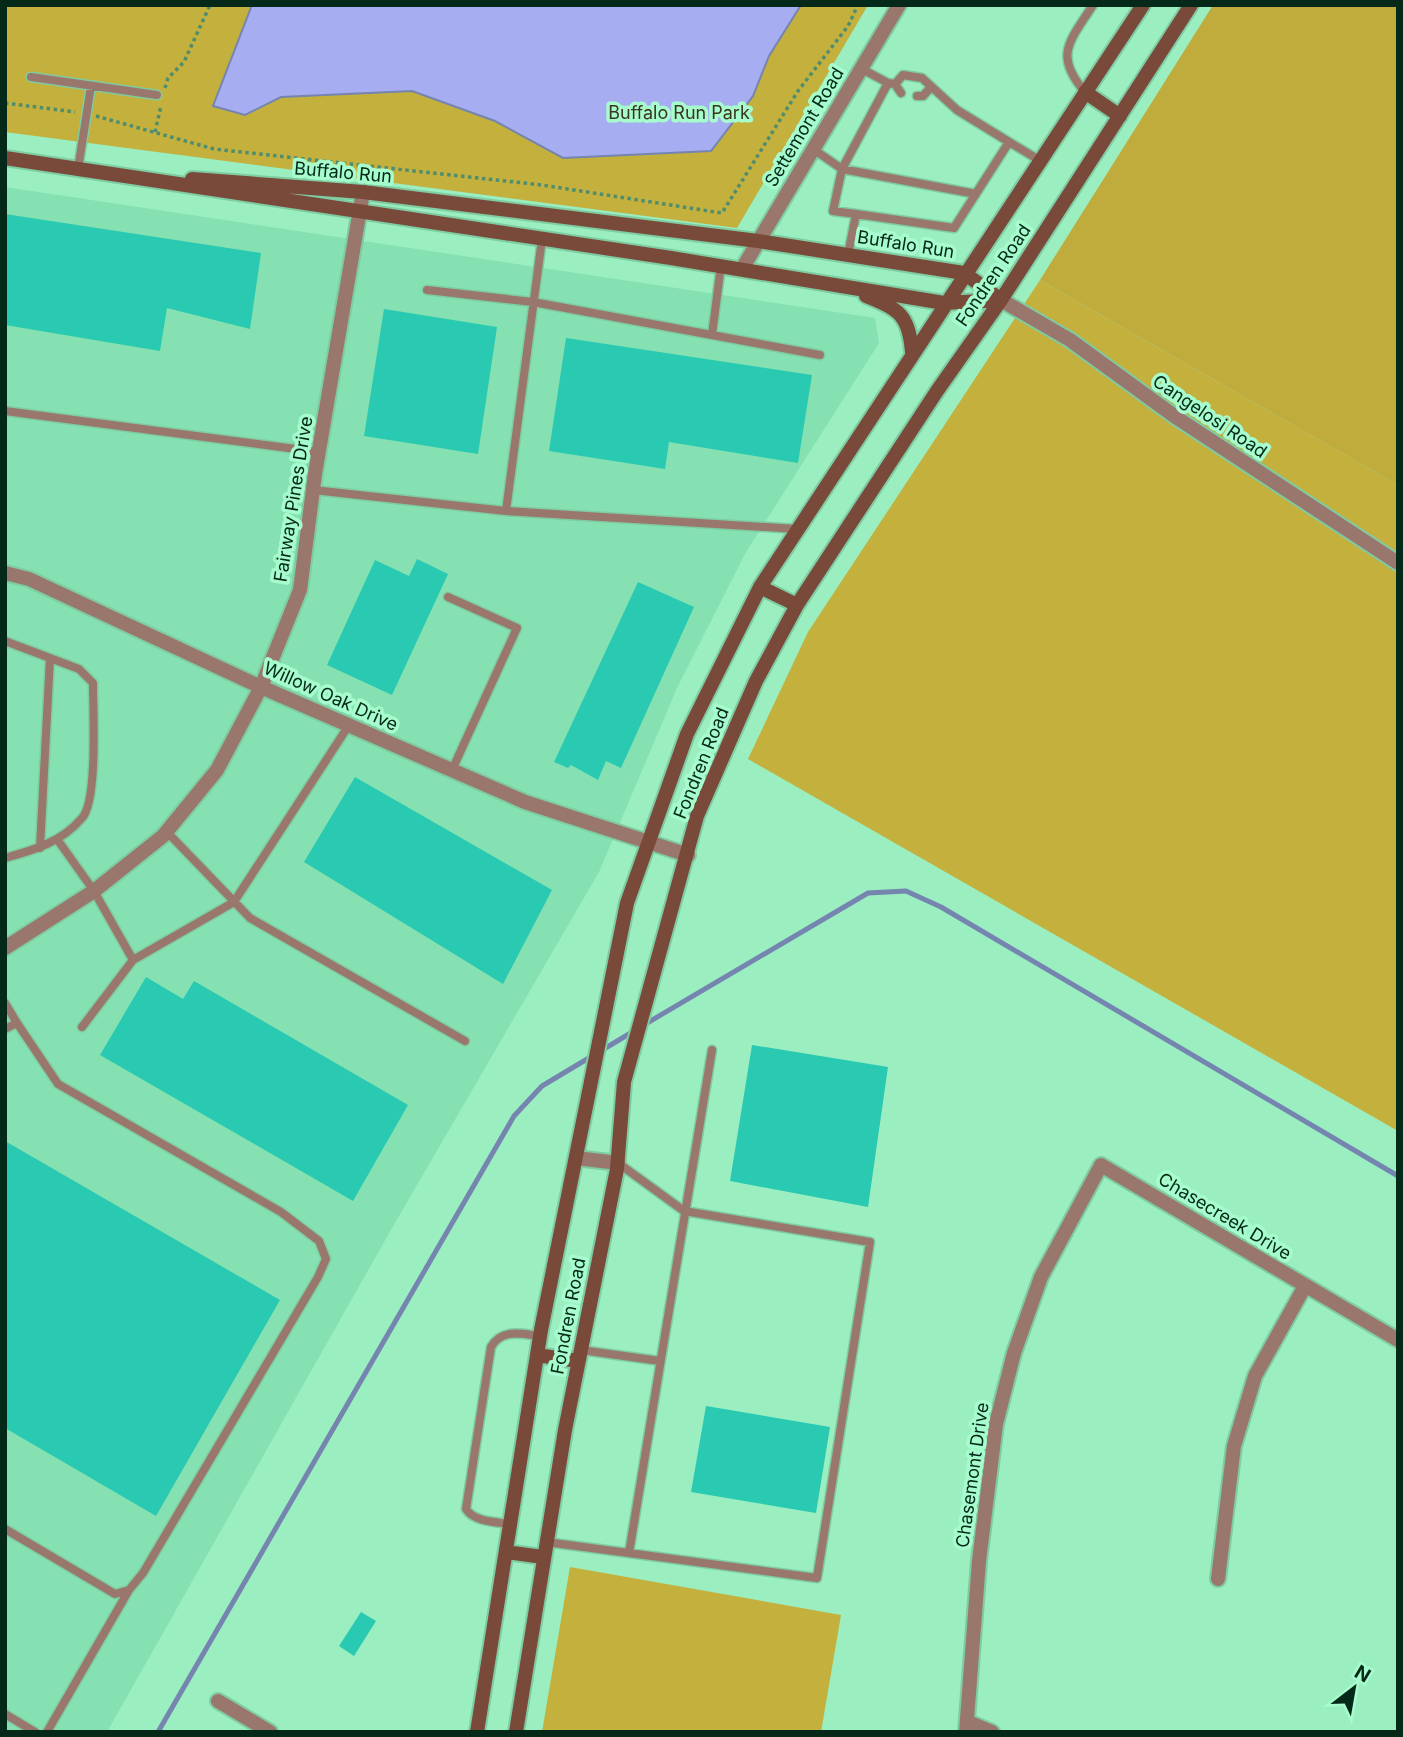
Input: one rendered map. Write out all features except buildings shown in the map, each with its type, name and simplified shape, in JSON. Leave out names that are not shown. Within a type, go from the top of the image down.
[{"type":"main road","name":"Fondren Road","points":[[477,1732],[540,1336],[627,903],[687,734],[760,587],[944,303],[1143,5]]},
{"type":"main road","name":"Fondren Road","points":[[516,1732],[579,1355],[618,1163],[624,1082],[697,816],[757,681],[797,605],[937,391],[1001,300],[1191,5]]},
{"type":"main road","points":[[1085,92],[1121,116]]},
{"type":"main road","name":"Buffalo Run","points":[[5,158],[721,265],[944,303],[1001,300]]},
{"type":"main road","name":"Buffalo Run","points":[[78,169],[363,192],[758,241],[964,273],[1001,300]]},
{"type":"main road","points":[[841,286],[897,310],[907,323],[912,352]]},
{"type":"main road","points":[[760,587],[797,605]]},
{"type":"main road","points":[[537,1355],[579,1355]]},
{"type":"main road","points":[[506,1552],[545,1549]]},
{"type":"street","name":"Settemont Road","points":[[742,269],[900,5]]},
{"type":"street","name":"Fairway Pines Drive","points":[[5,948],[94,891],[167,832],[217,770],[261,687],[300,590],[313,490],[363,192]]},
{"type":"street","name":"Cangelosi Road","points":[[1001,300],[1070,340],[1177,418],[1398,563]]},
{"type":"street","name":"Willow Oak Drive","points":[[5,573],[29,579],[261,687],[525,802],[688,855]]},
{"type":"street","points":[[576,1158],[618,1163]]},
{"type":"street","name":"Chasecreek Drive","points":[[1063,1235],[1101,1166],[1398,1340]]},
{"type":"street","name":"Chasemont Drive","points":[[967,1727],[979,1561],[996,1424],[1014,1353],[1041,1277],[1063,1235]]},
{"type":"street","points":[[1218,1578],[1234,1446],[1255,1376],[1304,1286]]},
{"type":"street","points":[[218,1701],[270,1732]]},
{"type":"street","points":[[967,1727],[992,1732]]},
{"type":"lane","points":[[1085,92],[1070,75],[1065,63],[1066,51],[1094,5]]},
{"type":"lane","points":[[862,68],[891,84],[901,93]]},
{"type":"lane","points":[[1009,142],[954,228],[932,221],[890,214],[834,211],[842,169],[891,84],[903,75],[922,78],[957,110],[1040,160]]},
{"type":"lane","points":[[31,77],[161,93]]},
{"type":"lane","points":[[78,169],[91,86]]},
{"type":"lane","points":[[918,96],[923,96],[931,87]]},
{"type":"lane","points":[[813,149],[842,169],[895,180],[915,188],[976,194]]},
{"type":"lane","points":[[870,186],[872,176]]},
{"type":"lane","points":[[894,190],[895,180]]},
{"type":"lane","points":[[848,255],[856,214]]},
{"type":"lane","points":[[506,511],[542,239]]},
{"type":"lane","points":[[712,335],[721,265]]},
{"type":"lane","points":[[428,290],[533,302],[820,355]]},
{"type":"lane","points":[[5,411],[319,453]]},
{"type":"lane","points":[[313,490],[506,511],[797,529]]},
{"type":"lane","points":[[448,597],[517,628],[452,770]]},
{"type":"lane","points":[[5,641],[79,669],[93,683],[91,798],[84,817],[57,839],[40,848],[5,858]]},
{"type":"lane","points":[[40,848],[50,658]]},
{"type":"lane","points":[[82,1027],[132,960],[234,902],[349,725]]},
{"type":"lane","points":[[167,832],[250,918],[465,1041]]},
{"type":"lane","points":[[57,839],[94,891],[132,960]]},
{"type":"lane","points":[[5,1003],[58,1084],[281,1212],[319,1241],[326,1259],[318,1277],[143,1573],[129,1590],[47,1732]]},
{"type":"lane","points":[[5,1029],[17,1023]]},
{"type":"lane","points":[[629,1553],[712,1049]]},
{"type":"lane","points":[[545,1549],[629,1553],[817,1578],[870,1242],[684,1211],[618,1163]]},
{"type":"lane","points":[[510,1524],[470,1516],[466,1509],[491,1347],[495,1340],[510,1332],[540,1336]]},
{"type":"lane","points":[[579,1355],[660,1361]]},
{"type":"lane","points":[[5,1529],[115,1594],[129,1590]]},
{"type":"lane","points":[[5,1714],[35,1732]]},
{"type":"path","points":[[161,93],[168,78],[184,62],[211,5]]},
{"type":"path","points":[[5,103],[87,114],[214,149],[542,185],[722,213],[798,91],[848,26],[858,5]]},
{"type":"path","points":[[156,132],[162,105]]},
{"type":"shaded area","points":[[1213,5],[1398,5],[1398,485],[1040,280]]},
{"type":"shaded area","points":[[5,187],[875,318],[879,343],[746,552],[677,688],[599,872],[392,1228],[107,1732],[5,1732]]},
{"type":"green space","name":"Buffalo Run Park","points":[[5,5],[868,5],[737,228],[5,132]]},
{"type":"green space","points":[[1040,280],[1398,485],[1398,1131],[748,759],[808,632]]},
{"type":"green space","points":[[570,1567],[841,1615],[821,1732],[542,1732]]},
{"type":"water","points":[[252,5],[801,5],[769,56],[753,96],[711,151],[563,158],[495,121],[412,91],[281,97],[245,115],[213,106]]},
{"type":"waterway","points":[[642,1026],[868,893],[906,891],[941,907],[1398,1176]]},
{"type":"waterway","points":[[158,1732],[514,1116],[542,1086],[634,1031]]}]
